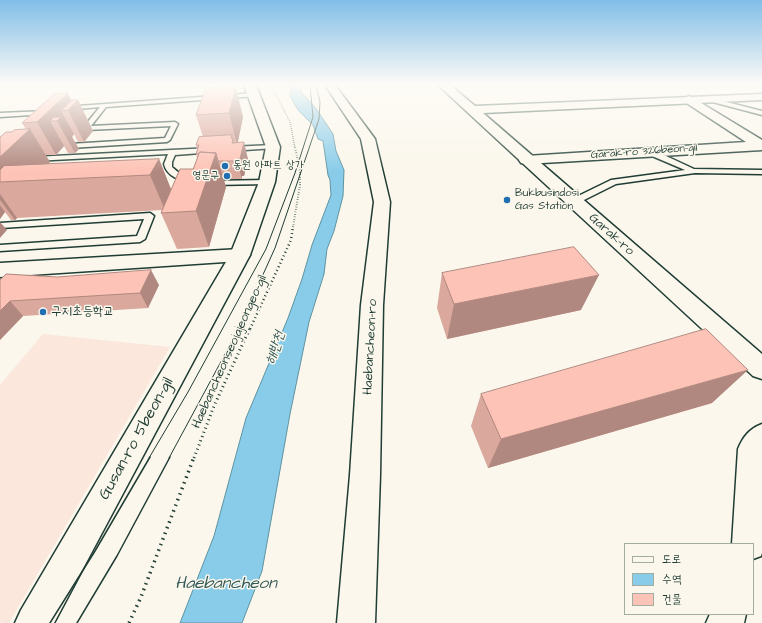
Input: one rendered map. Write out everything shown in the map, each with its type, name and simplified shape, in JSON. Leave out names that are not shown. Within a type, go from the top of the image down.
[{"type":"street","name":"Gusan-ro 5beon-gil","points":[[34,623],[240,255],[267,182],[273,147],[265,114]]},
{"type":"street","name":"Haebancheon-ro","points":[[350,114],[368,139],[382,202],[372,305],[365,475],[356,623]]},
{"type":"street","name":"Garak-ro","points":[[475,114],[762,369]]},
{"type":"street","points":[[712,114],[762,145]]},
{"type":"street","name":"Garak-ro 326beon-gil","points":[[526,160],[648,151],[762,145]]},
{"type":"street","points":[[0,270],[240,255]]},
{"type":"street","points":[[749,543],[752,449],[762,437]]},
{"type":"lane","points":[[0,115],[24,114]]},
{"type":"lane","points":[[42,122],[51,114]]},
{"type":"lane","points":[[56,161],[97,114]]},
{"type":"lane","points":[[77,137],[175,124],[161,153]]},
{"type":"lane","points":[[77,137],[167,140]]},
{"type":"lane","points":[[30,160],[56,161],[173,152],[273,147]]},
{"type":"lane","points":[[648,151],[695,172]]},
{"type":"lane","points":[[173,152],[168,163],[169,169],[177,176],[199,181],[267,182]]},
{"type":"lane","points":[[573,202],[614,182],[695,172],[762,172]]},
{"type":"lane","points":[[0,248],[140,239],[150,216],[3,223]]},
{"type":"path","name":"Haebancheonseojajeongeo-gil","points":[[129,623],[141,597],[214,406],[291,240],[300,185],[300,172],[290,122],[286,114]]},
{"type":"shaded area","points":[[43,334],[170,347],[9,623],[3,623],[0,622],[0,385]]},
{"type":"water","name":"Haebancheon","points":[[302,114],[320,114],[333,134],[336,151],[344,170],[343,196],[334,231],[327,249],[324,274],[309,322],[290,414],[262,571],[242,623],[180,623],[214,536],[246,418],[288,318],[312,245],[331,195],[330,180],[323,141],[318,139],[313,125]]},
{"type":"building","points":[[32,114],[45,114],[37,122],[22,123]]},
{"type":"building","points":[[54,117],[61,117],[57,121],[50,121]]},
{"type":"building","points":[[30,129],[0,157],[0,137],[6,132]]},
{"type":"building","points":[[232,135],[232,143],[244,142],[240,159],[237,161],[218,161],[216,153],[200,152],[196,154],[199,145],[196,145],[199,137]]},
{"type":"building","points":[[200,152],[216,153],[196,211],[161,213],[180,169],[193,169]]},
{"type":"building","points":[[159,159],[150,175],[0,182],[0,170],[4,166]]},
{"type":"building","points":[[574,247],[599,275],[454,304],[442,273]]},
{"type":"building","points":[[151,270],[140,293],[10,301],[0,311],[0,280],[6,274],[57,277]]},
{"type":"building","points":[[706,329],[748,370],[501,439],[481,394]]},
{"type":"tram line","points":[[149,458],[188,392],[266,249],[295,173],[313,114]]},
{"type":"tram line","points":[[169,458],[238,330],[275,248],[319,119],[319,114]]},
{"type":"tram line","points":[[50,623],[95,551],[150,457]]},
{"type":"tram line","points":[[77,623],[117,556],[170,457]]},
{"type":"place","name":"동원 아파트 상가","points":[[225,166]]},
{"type":"place","name":"영문구","points":[[227,176]]},
{"type":"place","name":"Bukbusindosi Gas Station","points":[[507,200]]},
{"type":"place","name":"구지초등학교","points":[[43,312]]},
{"type":"water label","name":"해반천","points":[[276,348]]}]
